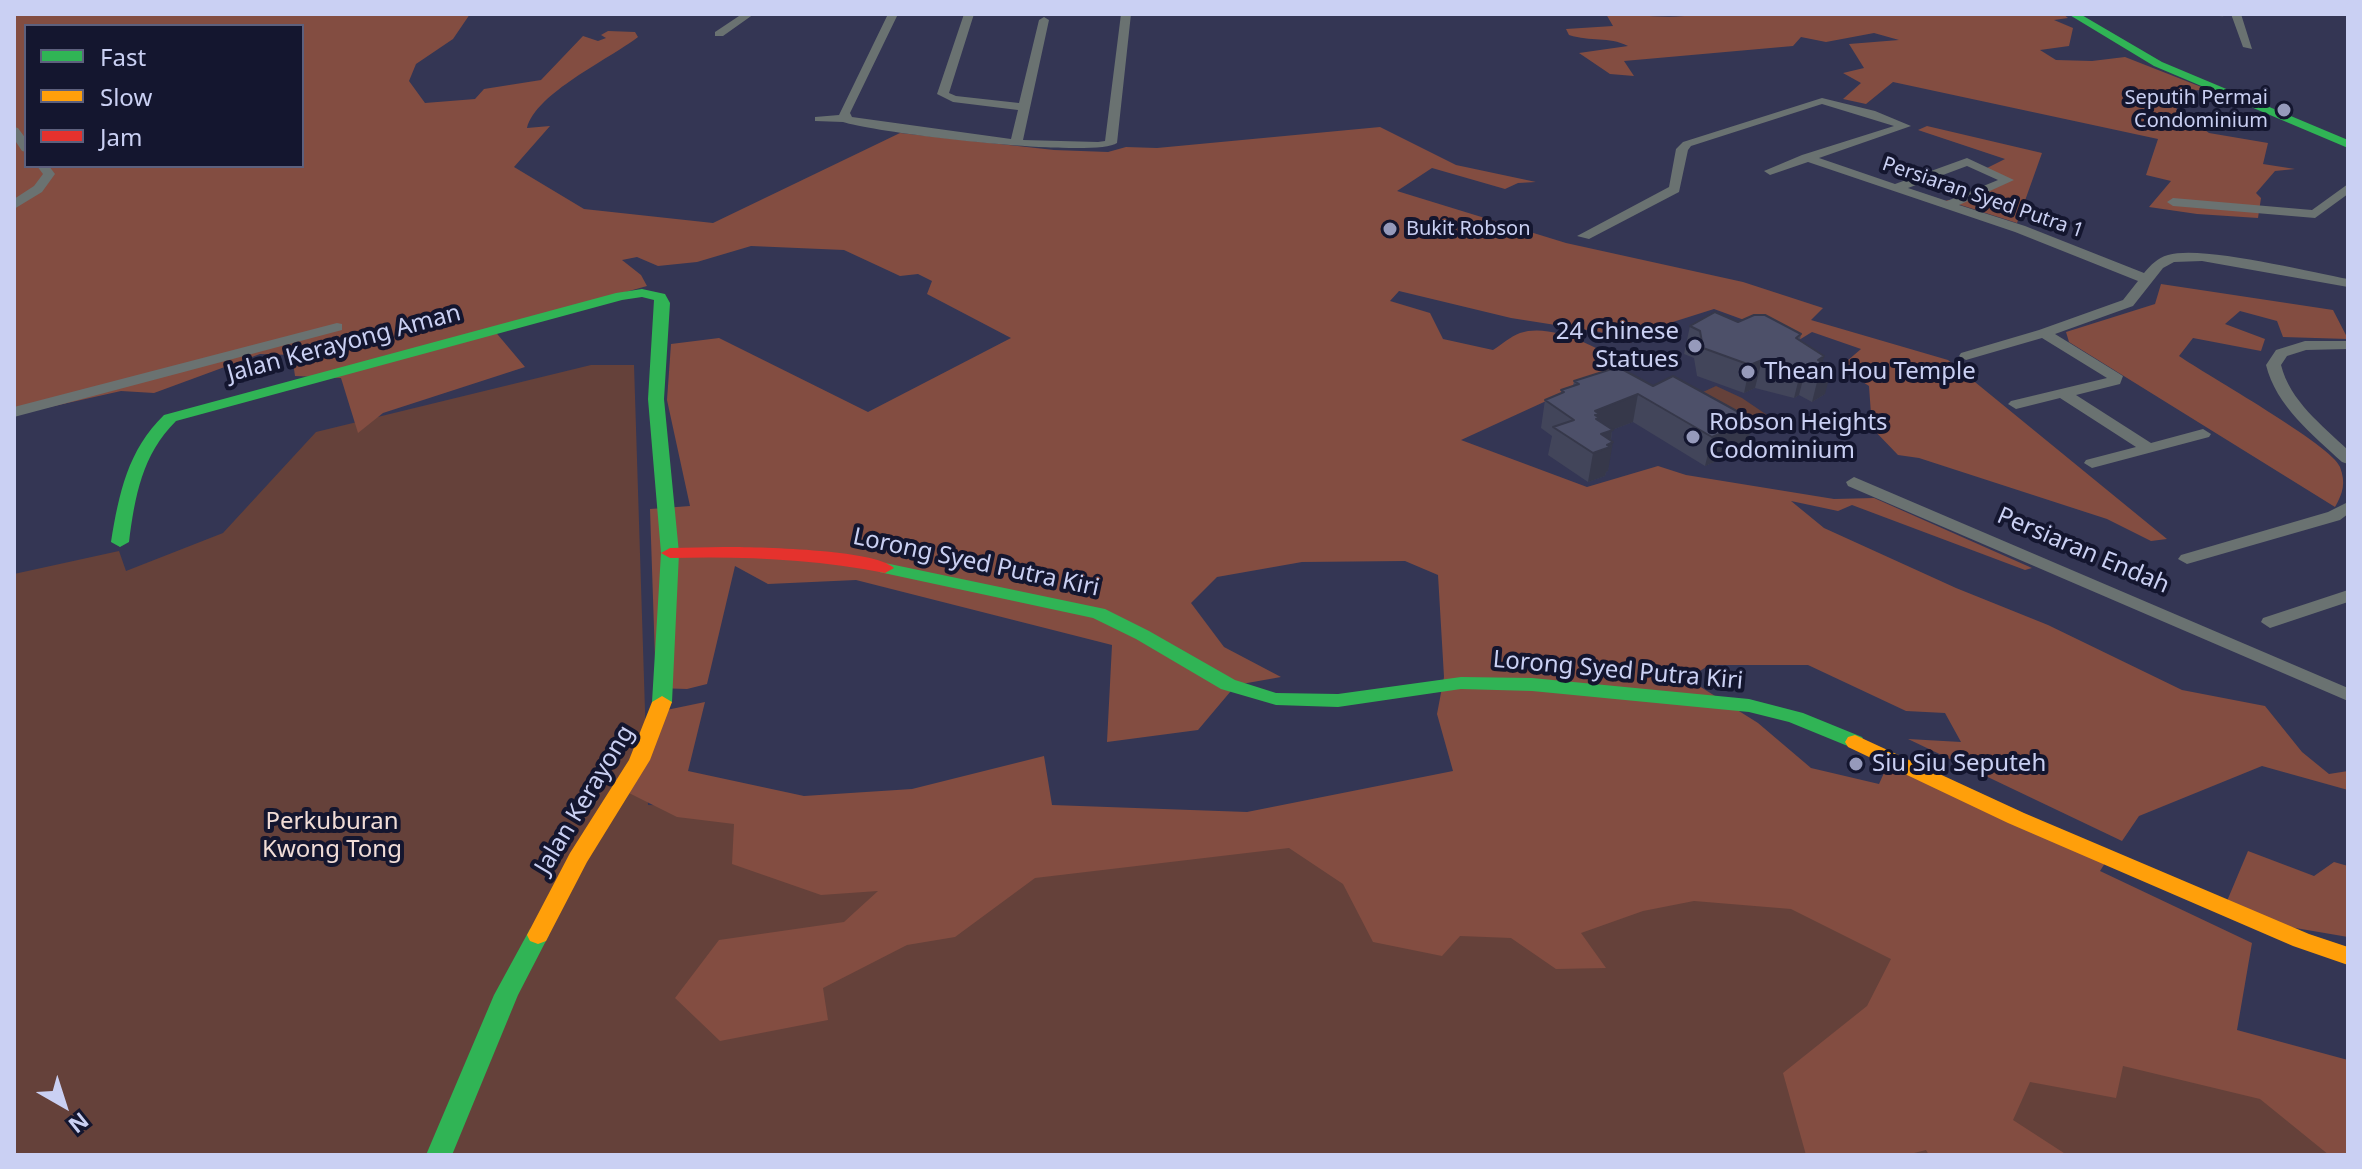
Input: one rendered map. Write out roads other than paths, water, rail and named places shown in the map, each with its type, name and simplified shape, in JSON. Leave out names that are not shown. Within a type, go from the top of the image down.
[{"type":"street","points":[[717,29],[733,25],[749,14]]},
{"type":"street","points":[[851,121],[844,113],[893,14]]},
{"type":"street","points":[[969,14],[943,94],[953,99],[1023,107]]},
{"type":"street","points":[[819,119],[1016,143],[1098,146],[1111,143],[1126,14]]},
{"type":"street","points":[[2073,14],[2158,64],[2348,144]]},
{"type":"street","points":[[2236,14],[2248,47]]},
{"type":"street","points":[[1016,143],[1044,20]]},
{"type":"street","points":[[1584,236],[1675,189],[1682,149],[1687,144],[1822,101],[1871,113],[1905,126],[1770,171]]},
{"type":"street","name":"Persiaran Syed Putra 1","points":[[1806,158],[2020,229],[2146,279]]},
{"type":"street","points":[[1895,188],[1967,162],[2008,180],[1948,205]]},
{"type":"street","points":[[14,205],[38,189],[49,174],[44,168]]},
{"type":"street","points":[[2173,202],[2308,214],[2328,206],[2348,188]]},
{"type":"street","points":[[1966,356],[2128,303],[2165,260],[2189,256],[2348,283]]},
{"type":"street","name":"Jalan Kerayong Aman","points":[[120,542],[128,491],[142,448],[157,426],[185,412],[621,296],[654,295],[660,297],[663,303]]},
{"type":"street","name":"Jalan Kerayong","points":[[439,1155],[506,995],[576,860],[643,758],[657,725],[662,701],[670,553],[656,399],[663,303]]},
{"type":"street","points":[[14,412],[337,327]]},
{"type":"street","points":[[2016,404],[2109,385],[2115,381],[2115,376],[2044,333]]},
{"type":"street","points":[[2348,345],[2311,343],[2292,347],[2277,360],[2273,372],[2276,384],[2298,413],[2348,459]]},
{"type":"street","points":[[2064,394],[2147,447]]},
{"type":"street","points":[[2092,463],[2203,434]]},
{"type":"street","name":"Persiaran Endah","points":[[1854,482],[2060,568],[2348,695]]},
{"type":"street","points":[[2187,559],[2343,516]]},
{"type":"street","name":"Lorong Syed Putra Kiri","points":[[670,553],[754,550],[832,557],[898,568],[1098,613],[1117,620],[1199,671],[1244,693],[1279,700],[1340,702],[1439,685],[1510,683],[1699,699],[1786,714],[1861,744],[2016,818],[2301,940],[2348,956]]},
{"type":"street","points":[[2270,622],[2348,596]]},
{"type":"street","name":"Persiaran Endah","points":[[2290,671],[2348,707]]},
{"type":"place","name":"Seputih Permai Condominium","points":[[2284,110]]},
{"type":"place","name":"Bukit Robson","points":[[1390,229]]},
{"type":"place","name":"24 Chinese Statues","points":[[1695,346]]},
{"type":"place","name":"Thean Hou Temple","points":[[1748,372]]},
{"type":"place","name":"Robson Heights Codominium","points":[[1693,437]]},
{"type":"place","name":"Siu Siu Seputeh","points":[[1856,764]]},
{"type":"park label","name":"Perkuburan Kwong Tong","points":[[332,836]]}]
